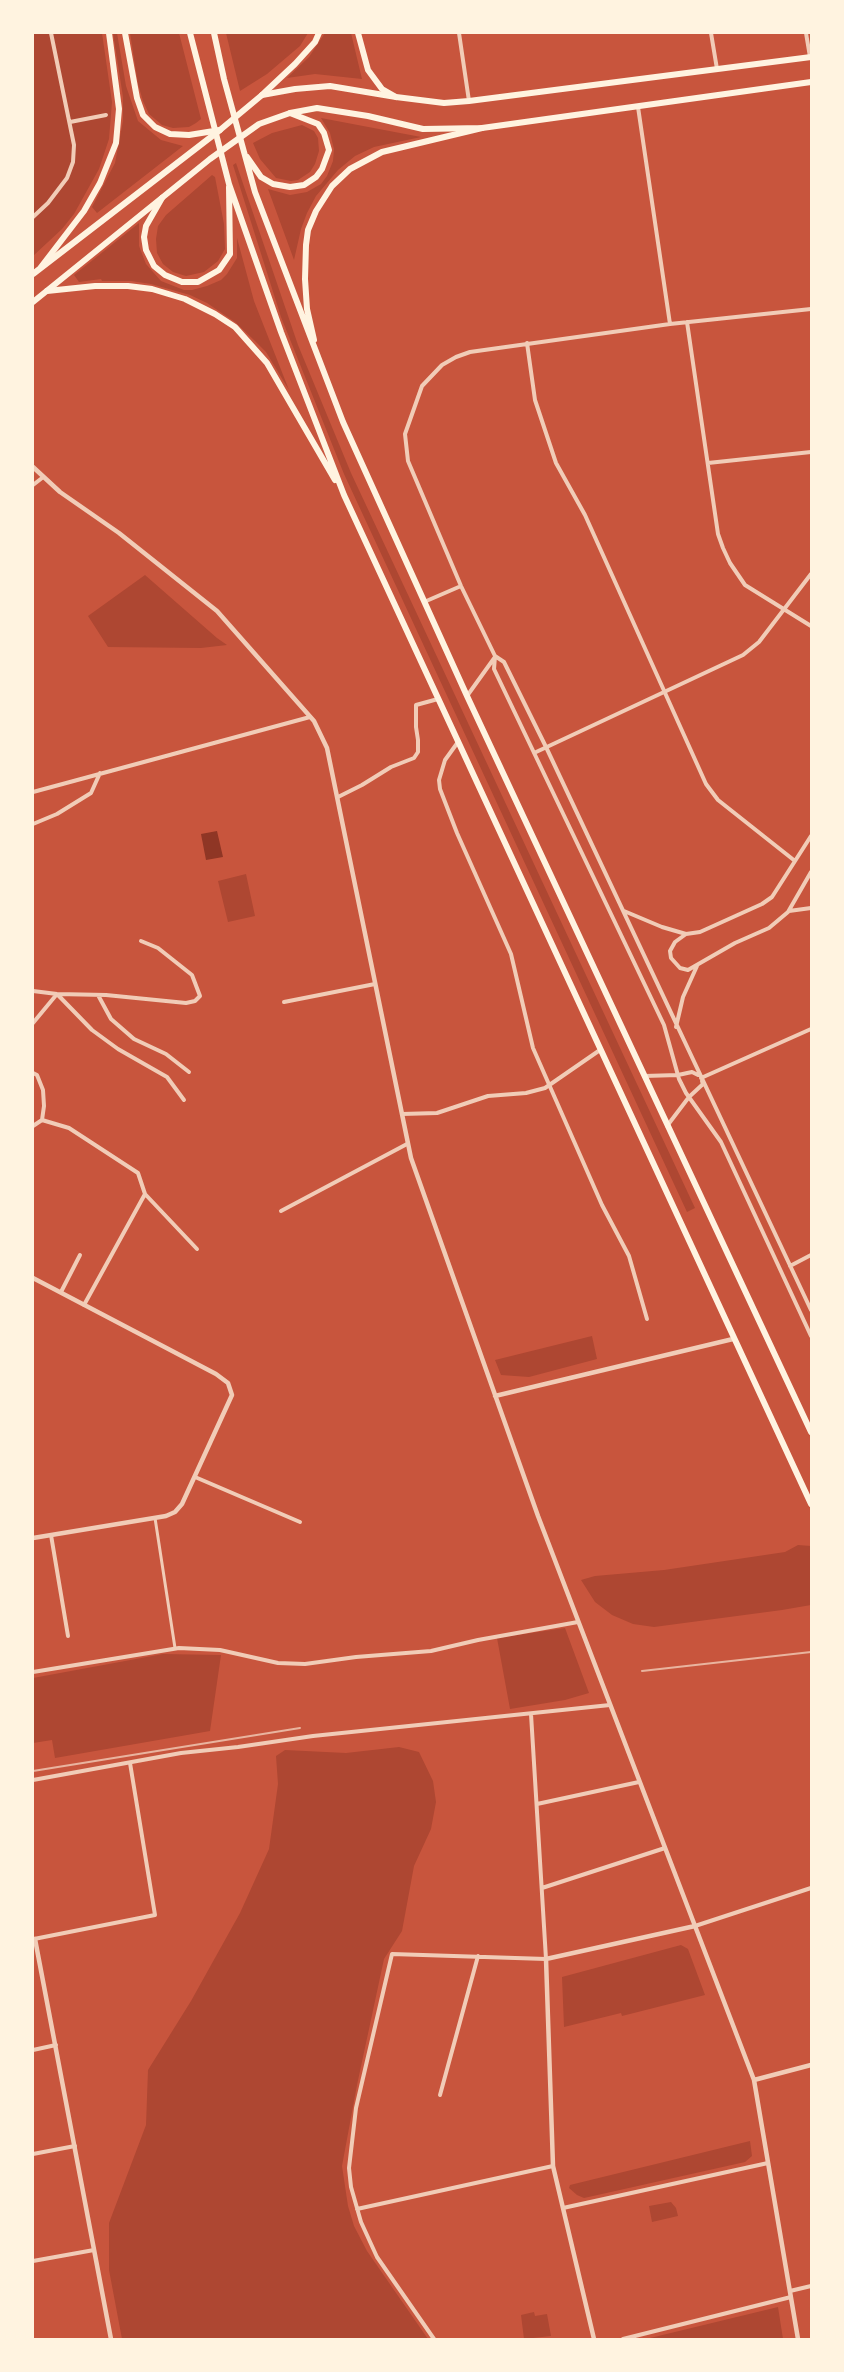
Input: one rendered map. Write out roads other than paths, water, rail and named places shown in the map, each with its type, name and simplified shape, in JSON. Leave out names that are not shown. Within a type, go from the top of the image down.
[{"type":"main road","points":[[41,267],[84,211],[100,183],[116,143],[119,109],[109,33]]},
{"type":"main road","points":[[125,33],[137,98],[143,115],[155,127],[170,134],[189,135],[220,130]]},
{"type":"main road","points":[[190,33],[234,198],[281,332],[344,495],[811,1504]]},
{"type":"main road","points":[[214,33],[242,150],[255,192],[343,422],[467,696],[811,1432]]},
{"type":"main road","points":[[33,273],[220,130],[262,95],[295,64],[315,42],[319,33]]},
{"type":"main road","points":[[358,33],[368,70],[382,89],[396,97]]},
{"type":"main road","points":[[262,95],[330,86],[396,97],[444,102],[469,101],[811,57]]},
{"type":"main road","points":[[319,361],[307,309],[305,279],[308,230],[315,211],[328,191],[350,169],[381,152],[482,128],[811,82]]},
{"type":"main road","points":[[33,302],[210,159],[259,124],[290,113],[317,108],[368,116],[423,129],[482,128]]},
{"type":"main road","points":[[242,150],[261,177],[273,184],[290,187],[304,185],[316,177],[322,169],[328,150],[324,133],[318,124],[290,113]]},
{"type":"main road","points":[[162,198],[146,226],[144,237],[146,250],[154,266],[165,275],[182,282],[198,282],[219,270],[230,254],[230,184]]},
{"type":"main road","points":[[47,291],[95,286],[152,289],[198,305],[235,327],[267,363],[344,495]]},
{"type":"street","points":[[33,217],[48,203],[67,178],[73,162],[74,145],[51,33]]},
{"type":"street","points":[[459,33],[469,101]]},
{"type":"street","points":[[711,33],[717,69]]},
{"type":"street","points":[[806,33],[811,57]]},
{"type":"street","points":[[639,107],[670,324]]},
{"type":"street","points":[[70,122],[106,115]]},
{"type":"street","points":[[811,309],[670,324],[470,352],[442,365],[422,386],[408,420],[405,435],[408,461],[461,586],[495,656],[494,669],[664,1025],[678,1075],[689,1097],[718,1137],[811,1336]]},
{"type":"street","points":[[687,322],[718,534],[730,563],[745,585],[811,626]]},
{"type":"street","points":[[527,343],[536,400],[556,463],[585,515],[706,784],[712,793],[795,861]]},
{"type":"street","points":[[708,463],[811,452]]},
{"type":"street","points":[[33,467],[42,478],[119,533],[217,611],[310,717],[327,748],[414,1170],[578,1622],[754,2080],[798,2339]]},
{"type":"street","points":[[33,486],[42,478]]},
{"type":"street","points":[[534,753],[743,655],[759,642],[811,574]]},
{"type":"street","points":[[424,602],[461,586]]},
{"type":"street","points":[[467,696],[495,656]]},
{"type":"street","points":[[495,656],[504,662],[546,747],[811,1310]]},
{"type":"street","points":[[338,796],[414,758],[418,752],[416,705],[438,699]]},
{"type":"street","points":[[33,792],[310,717]]},
{"type":"street","points":[[458,741],[445,760],[439,780],[440,789],[511,954],[533,1048],[602,1205],[629,1256],[647,1319]]},
{"type":"street","points":[[33,824],[57,814],[91,793],[100,773]]},
{"type":"street","points":[[622,910],[662,927],[686,934],[700,932],[762,904],[772,897],[811,836]]},
{"type":"street","points":[[686,934],[675,942],[670,951],[671,958],[680,968],[688,970],[705,959],[769,928],[788,912],[811,872]]},
{"type":"street","points":[[788,912],[811,908]]},
{"type":"street","points":[[33,991],[186,1004],[195,1002],[200,996],[192,975],[158,948],[141,941]]},
{"type":"street","points":[[676,1027],[683,998],[697,966]]},
{"type":"street","points":[[284,1002],[375,984]]},
{"type":"street","points":[[33,1023],[57,994]]},
{"type":"street","points":[[57,994],[92,1030],[167,1077],[184,1100]]},
{"type":"street","points":[[98,995],[111,1019],[134,1039],[166,1054],[189,1072]]},
{"type":"street","points":[[701,1078],[811,1029]]},
{"type":"street","points":[[401,1114],[436,1113],[488,1096],[526,1093],[550,1085],[600,1050]]},
{"type":"street","points":[[644,1076],[678,1075],[692,1072],[701,1078],[703,1084],[689,1097],[667,1126]]},
{"type":"street","points":[[33,1073],[37,1075],[43,1090],[44,1106],[42,1120],[33,1126]]},
{"type":"street","points":[[42,1120],[69,1128],[138,1173],[145,1194],[197,1249]]},
{"type":"street","points":[[281,1211],[407,1144]]},
{"type":"street","points":[[84,1305],[145,1194]]},
{"type":"street","points":[[61,1292],[81,1255]]},
{"type":"street","points":[[790,1266],[811,1255]]},
{"type":"street","points":[[33,1278],[216,1374],[228,1383],[232,1395],[181,1507],[169,1515],[155,1518],[33,1538]]},
{"type":"street","points":[[495,1396],[733,1339]]},
{"type":"street","points":[[195,1477],[300,1522]]},
{"type":"street","points":[[155,1518],[176,1648]]},
{"type":"street","points":[[51,1535],[68,1636]]},
{"type":"street","points":[[33,1672],[176,1648],[220,1650],[278,1663],[305,1664],[431,1651],[578,1622]]},
{"type":"street","points":[[33,1779],[181,1753],[238,1748],[313,1736],[610,1705]]},
{"type":"street","points":[[531,1714],[546,1959],[553,2166],[594,2339]]},
{"type":"street","points":[[111,2339],[34,1939],[155,1915],[130,1763]]},
{"type":"street","points":[[537,1804],[639,1782]]},
{"type":"street","points":[[542,1888],[665,1848]]},
{"type":"street","points":[[434,2339],[377,2257],[365,2235],[349,2168],[356,2108],[392,1954],[546,1959],[695,1926],[811,1888]]},
{"type":"street","points":[[440,2095],[478,1956]]},
{"type":"street","points":[[33,2050],[56,2045]]},
{"type":"street","points":[[754,2080],[811,2065]]},
{"type":"street","points":[[33,2154],[75,2145]]},
{"type":"street","points":[[563,2208],[768,2163]]},
{"type":"street","points":[[357,2209],[553,2166]]},
{"type":"street","points":[[33,2261],[94,2250]]},
{"type":"street","points":[[623,2339],[791,2294],[811,2286]]},
{"type":"railway","points":[[642,1671],[811,1652]]},
{"type":"railway","points":[[33,1771],[300,1728]]}]
